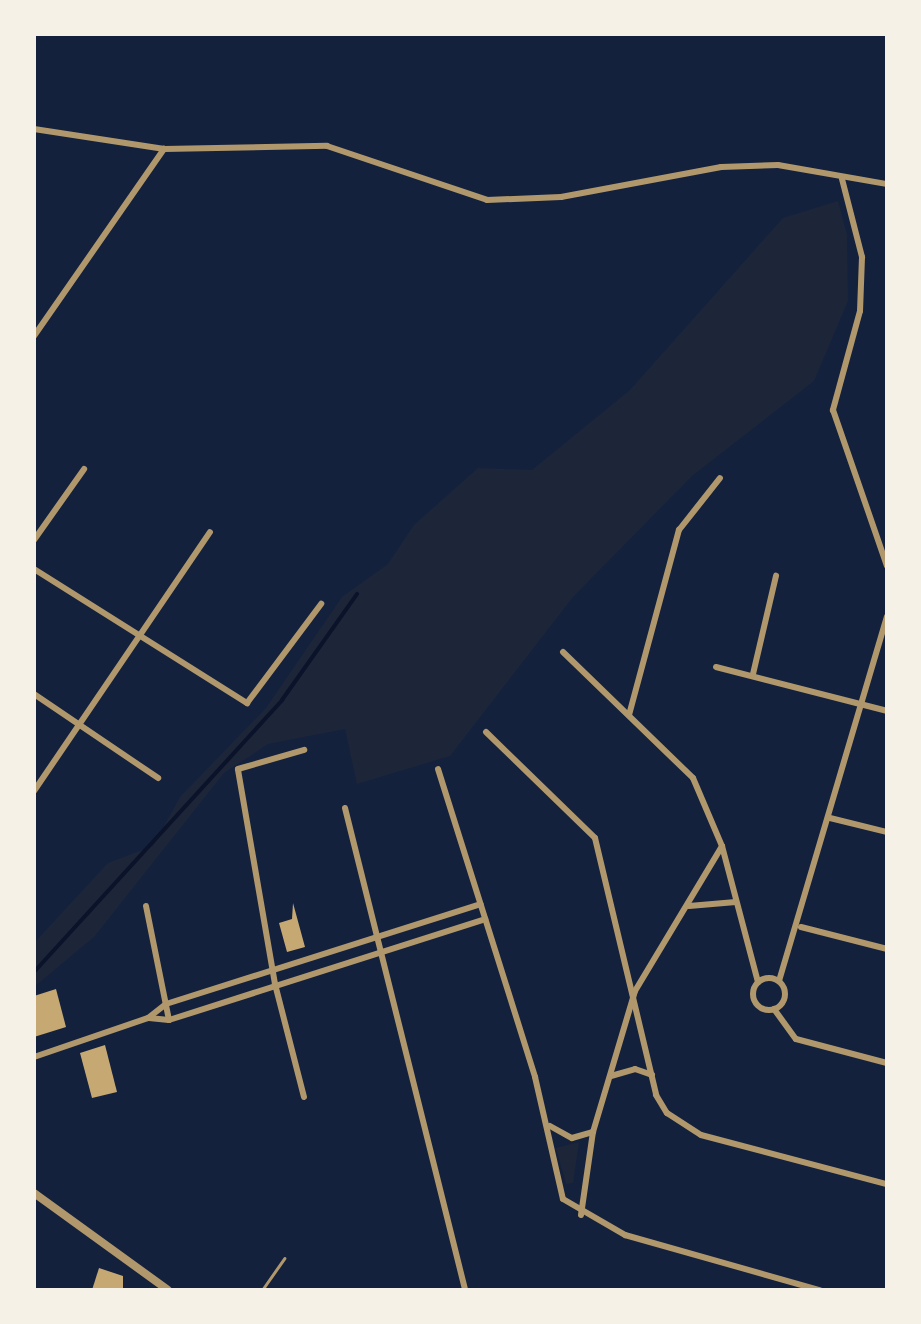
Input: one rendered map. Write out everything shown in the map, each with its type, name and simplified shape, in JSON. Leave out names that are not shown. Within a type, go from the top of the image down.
[{"type":"street","points":[[35,132],[164,149],[327,146],[487,200],[561,197],[721,167],[778,165],[842,179],[887,184]]},
{"type":"street","points":[[34,336],[164,149]]},
{"type":"street","points":[[842,179],[862,257],[860,311],[833,410],[887,566]]},
{"type":"street","points":[[34,540],[84,469]]},
{"type":"street","points":[[629,715],[679,530],[720,478]]},
{"type":"street","points":[[34,791],[210,532]]},
{"type":"street","points":[[34,569],[253,703],[321,604]]},
{"type":"street","points":[[753,674],[776,576]]},
{"type":"street","points":[[774,1009],[785,997],[779,981],[801,927],[887,617]]},
{"type":"street","points":[[563,652],[693,778],[722,846],[758,982],[754,1000],[774,1009],[796,1039],[887,1063]]},
{"type":"street","points":[[716,667],[753,674],[887,711]]},
{"type":"street","points":[[34,694],[158,778]]},
{"type":"street","points":[[486,732],[595,838],[635,991],[656,1095],[682,1126],[887,1184]]},
{"type":"street","points":[[304,750],[238,769],[275,984],[304,1097]]},
{"type":"street","points":[[438,769],[548,1124],[563,1199],[581,1215],[625,1235],[820,1290]]},
{"type":"street","points":[[345,808],[465,1290]]},
{"type":"street","points":[[830,818],[887,832]]},
{"type":"street","points":[[581,1215],[593,1132],[635,991],[689,906],[722,846]]},
{"type":"street","points":[[689,906],[736,902]]},
{"type":"street","points":[[34,1057],[148,1018],[166,1004],[481,904]]},
{"type":"street","points":[[146,906],[169,1020]]},
{"type":"street","points":[[148,1018],[169,1020],[485,919]]},
{"type":"street","points":[[801,927],[887,949]]},
{"type":"street","points":[[758,982],[779,981]]},
{"type":"street","points":[[230,984],[235,997]]},
{"type":"street","points":[[609,1077],[625,1069],[652,1075]]},
{"type":"street","points":[[548,1124],[572,1138],[593,1132]]},
{"type":"street","points":[[34,1193],[155,1286],[168,1290]]},
{"type":"lane","points":[[262,1290],[284,1258]]},
{"type":"shaded area","points":[[838,201],[847,235],[848,301],[814,381],[692,476],[573,597],[450,756],[357,784],[345,729],[268,744],[224,773],[94,937],[34,987],[34,943],[108,863],[153,846],[180,797],[266,708],[342,597],[388,564],[414,525],[478,468],[532,470],[630,390],[783,218]]},
{"type":"shaded area","points":[[579,1142],[573,1183],[566,1184],[556,1148]]},
{"type":"building","points":[[293,903],[305,947],[287,952],[279,923],[292,919]]},
{"type":"building","points":[[56,989],[66,1027],[34,1037],[34,996]]},
{"type":"building","points":[[105,1045],[117,1092],[92,1098],[80,1053]]},
{"type":"building","points":[[99,1268],[123,1276],[123,1290],[92,1290]]},
{"type":"waterway","points":[[34,972],[282,700],[357,594]]}]
